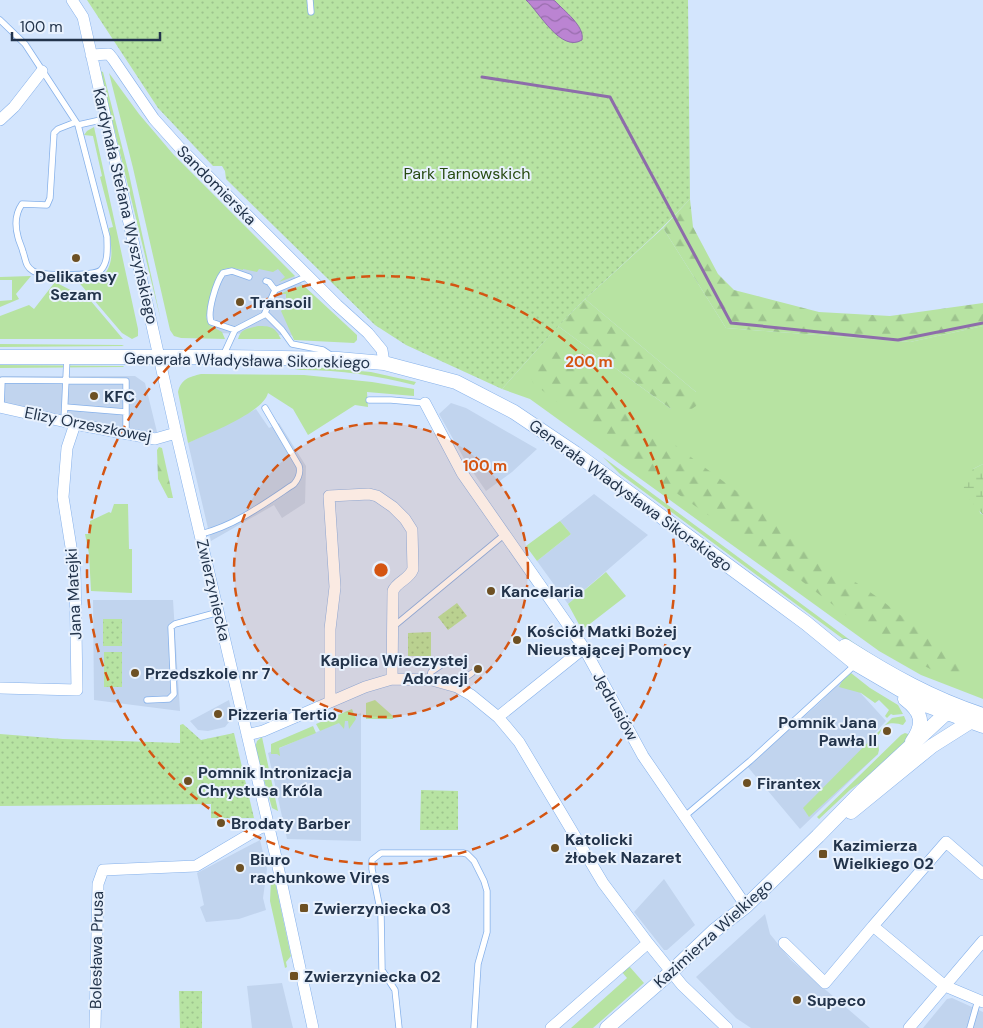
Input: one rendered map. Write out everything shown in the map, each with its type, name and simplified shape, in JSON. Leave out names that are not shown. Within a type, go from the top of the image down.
[{"type":"street","points":[[72,0],[83,18],[91,55]]},
{"type":"street","name":"Sandomierska","points":[[91,55],[109,54],[154,119],[180,148],[380,346],[384,355],[384,363]]},
{"type":"street","name":"Kardynała Stefana Wyszyńskiego","points":[[91,55],[160,357]]},
{"type":"street","points":[[0,120],[14,107],[42,72]]},
{"type":"street","name":"Generała Władysława Sikorskiego","points":[[0,357],[338,359],[384,363],[456,382],[514,412],[626,489],[806,622],[856,664],[878,679],[928,706],[983,715]]},
{"type":"street","name":"Zwierzyniecka","points":[[160,357],[176,433],[269,826],[313,1028]]},
{"type":"street","name":"Jędrusiów","points":[[425,403],[462,472],[584,648],[643,756],[746,906]]},
{"type":"street","name":"Elizy Orzeszkowej","points":[[0,407],[70,423],[155,439],[176,433]]},
{"type":"street","name":"Jana Matejki","points":[[0,688],[77,690],[75,572],[63,497],[70,423]]},
{"type":"street","points":[[330,702],[330,630],[335,587],[329,496],[369,494],[377,496],[405,519],[412,530],[411,575],[396,585],[393,591],[392,679]]},
{"type":"street","name":"Generała Władysława Sikorskiego","points":[[806,622],[952,711],[977,724]]},
{"type":"street","points":[[498,716],[584,648]]},
{"type":"street","points":[[247,735],[263,731],[373,684],[392,679],[429,680],[457,687],[471,695],[498,716],[532,760],[603,883],[648,943],[682,985],[727,1028]]},
{"type":"street","name":"Kazimierza Wielkiego","points":[[878,679],[915,707],[919,717],[919,730],[907,749]]},
{"type":"street","points":[[932,746],[952,722],[952,711]]},
{"type":"street","name":"Kazimierza Wielkiego","points":[[607,1028],[714,931],[746,906],[862,790],[952,711]]},
{"type":"street","name":"Kazimierza Wielkiego","points":[[818,836],[874,794],[932,746],[977,724]]},
{"type":"street","name":"Bolesława Prusa","points":[[94,1028],[98,884],[103,870],[196,866],[260,828],[269,826]]},
{"type":"street","points":[[784,943],[825,984],[946,842],[983,874]]},
{"type":"street","points":[[873,926],[945,986],[981,1001]]},
{"type":"street","points":[[909,1028],[983,941]]},
{"type":"street","points":[[551,1028],[648,943]]},
{"type":"lane","points":[[310,0],[311,12]]},
{"type":"lane","points":[[0,20],[25,44],[77,123],[107,237],[108,251],[106,261],[97,272],[70,274],[35,273],[25,263],[17,236],[18,210],[22,204],[48,204],[54,133],[58,129],[77,123],[105,119]]},
{"type":"lane","points":[[235,330],[211,322],[210,310],[218,283],[223,274],[232,271],[249,276]]},
{"type":"lane","points":[[223,357],[235,330],[265,313],[275,290],[308,276]]},
{"type":"lane","points":[[266,281],[275,290]]},
{"type":"lane","points":[[265,313],[282,330],[292,344],[323,350],[338,359]]},
{"type":"lane","points":[[67,357],[65,407],[70,423]]},
{"type":"lane","points":[[0,407],[2,380],[126,381],[126,434]]},
{"type":"lane","points":[[369,400],[425,403]]},
{"type":"lane","points":[[65,407],[126,412]]},
{"type":"lane","points":[[200,534],[228,526],[298,480],[299,466],[265,408]]},
{"type":"lane","points":[[393,627],[505,534]]},
{"type":"lane","points":[[147,700],[169,699],[174,694],[171,627],[175,624],[219,612]]},
{"type":"lane","points":[[429,680],[431,672],[447,661]]},
{"type":"lane","points":[[685,816],[750,761],[856,664]]},
{"type":"lane","points":[[457,687],[461,681],[472,673]]},
{"type":"lane","points":[[399,1028],[395,990],[382,970],[381,914],[372,869],[372,860],[381,853],[463,853],[467,854],[474,861],[487,891],[487,932],[478,964],[474,1028]]},
{"type":"lane","points":[[970,1028],[981,1001]]},
{"type":"shaded area","points":[[268,249],[347,331],[344,337],[186,332],[215,260]]},
{"type":"shaded area","points":[[0,376],[135,376],[145,383],[157,432],[144,432],[0,403]]},
{"type":"shaded area","points":[[451,403],[466,408],[537,449],[512,472],[486,491],[466,462],[439,414]]},
{"type":"shaded area","points":[[256,409],[269,428],[279,423],[306,466],[305,503],[282,518],[274,505],[211,541],[188,443]]},
{"type":"shaded area","points":[[594,494],[648,535],[568,604],[537,561],[571,534],[560,521]]},
{"type":"shaded area","name":"Przedszkole nr 7","points":[[93,600],[173,600],[180,711],[94,700]]},
{"type":"shaded area","points":[[846,677],[886,721],[874,734],[878,754],[800,829],[747,766],[816,706]]},
{"type":"shaded area","points":[[229,700],[233,717],[225,727],[208,731],[198,730],[190,721]]},
{"type":"shaded area","points":[[361,713],[361,841],[287,839],[268,753]]},
{"type":"shaded area","points":[[260,840],[267,869],[263,898],[266,910],[239,919],[206,922],[200,907],[204,905],[197,873]]},
{"type":"shaded area","points":[[664,879],[695,925],[667,950],[664,950],[634,912]]},
{"type":"shaded area","points":[[765,914],[770,934],[791,960],[870,1028],[751,1028],[736,1018],[696,977]]},
{"type":"shaded area","points":[[282,983],[293,1028],[252,1028],[247,986]]},
{"type":"shaded area","points":[[952,998],[983,1012],[983,1028],[923,1028],[947,999]]},
{"type":"green space","name":"Park Tarnowskich","points":[[87,0],[688,0],[690,199],[652,238],[574,310],[502,389],[406,345],[375,325],[226,179],[222,166],[213,166],[158,108]]},
{"type":"green space","points":[[100,71],[103,72],[129,174],[161,321]]},
{"type":"green space","points":[[109,73],[139,114],[173,154],[295,276],[279,282],[285,277],[278,269],[273,272],[259,269],[257,272],[229,268],[223,270],[218,275],[206,317],[209,325],[222,332],[225,339],[181,338],[174,336],[170,330]]},
{"type":"green space","points":[[94,127],[138,329],[138,336],[132,339],[122,333],[76,279],[101,278],[106,273],[111,261],[109,228],[113,227],[100,177],[102,176],[93,136],[84,135]]},
{"type":"green space","points":[[690,199],[693,227],[718,274],[734,290],[819,312],[890,316],[983,303],[983,326],[910,342],[726,328],[663,228]]},
{"type":"green space","points":[[663,228],[726,328],[910,342],[983,326],[983,464],[973,469],[980,513],[983,515],[983,699],[921,675],[879,651],[530,399],[502,389],[558,326],[671,409],[696,392],[585,299]]},
{"type":"green space","points":[[31,276],[16,294],[19,299],[0,307],[0,301],[12,300],[12,280],[0,280],[0,277]]},
{"type":"green space","points":[[55,282],[90,300],[123,339],[0,339],[0,316],[29,305],[34,309]]},
{"type":"green space","points":[[303,285],[357,335],[357,340],[354,343],[294,340],[281,311],[283,309],[282,305],[278,305],[279,302],[286,302],[286,294],[279,294]]},
{"type":"green space","points":[[585,299],[696,392],[700,398],[696,406],[686,413],[671,409],[558,326]]},
{"type":"green space","points":[[258,326],[272,328],[281,339],[238,339],[243,331]]},
{"type":"green space","points":[[0,344],[122,345],[124,346],[0,347]]},
{"type":"green space","points":[[563,350],[680,449],[743,496],[803,546],[880,599],[951,655],[961,666],[961,672],[955,675],[944,676],[891,649],[778,563],[669,488],[534,384],[532,372],[540,360],[547,354]]},
{"type":"green space","points":[[0,365],[123,366],[124,367],[0,368]]},
{"type":"green space","points":[[314,367],[371,372],[416,382],[414,385],[354,373],[294,370]]},
{"type":"green space","points":[[201,374],[304,375],[372,382],[414,389],[414,396],[367,392],[368,407],[355,405],[308,435],[293,409],[268,393],[264,401],[246,415],[188,443],[178,392],[181,384],[186,379]]},
{"type":"green space","points":[[159,447],[162,448],[173,498],[168,498],[158,479],[157,450]]},
{"type":"green space","points":[[603,457],[854,643],[884,662],[854,647],[620,474]]},
{"type":"green space","points":[[983,464],[983,515],[962,491],[973,469]]},
{"type":"green space","points":[[114,504],[128,504],[129,549],[132,549],[132,593],[91,591],[89,554],[85,534],[90,534],[90,521],[109,512],[111,513]]},
{"type":"green space","points":[[560,521],[571,534],[537,561],[526,546]]},
{"type":"green space","points":[[606,572],[626,596],[582,630],[568,604]]},
{"type":"green space","points":[[457,603],[467,616],[448,630],[438,617]]},
{"type":"green space","points":[[103,619],[122,619],[122,646],[103,646]]},
{"type":"green space","points":[[431,632],[431,656],[408,656],[408,633]]},
{"type":"green space","points":[[104,652],[122,652],[122,687],[104,687]]},
{"type":"green space","points":[[851,673],[870,688],[898,705],[903,714],[891,714],[887,718],[885,716],[889,710],[879,700],[875,703],[861,693],[839,687],[842,681]]},
{"type":"green space","points":[[375,700],[393,716],[393,719],[366,719],[366,703]]},
{"type":"green space","points":[[352,709],[356,719],[349,729],[348,721],[345,721],[344,729],[339,723],[320,731],[316,724]]},
{"type":"green space","points":[[904,716],[906,721],[903,725],[892,723],[884,726],[892,718]]},
{"type":"green space","points":[[183,724],[201,740],[234,733],[254,818],[211,818],[211,804],[0,806],[0,734],[63,739],[180,743],[180,725]]},
{"type":"green space","points":[[313,726],[316,733],[279,748],[280,756],[271,754],[271,744]]},
{"type":"green space","points":[[884,726],[877,736],[878,754],[809,817],[803,808]]},
{"type":"green space","points":[[905,733],[911,735],[872,774],[850,790],[819,819],[817,817],[901,735]]},
{"type":"green space","points":[[262,737],[278,811],[272,808],[255,748],[257,741]]},
{"type":"green space","points":[[421,790],[458,791],[458,830],[420,830]]},
{"type":"green space","points":[[274,877],[291,956],[286,962],[287,967],[285,968],[270,901],[271,879]]},
{"type":"green space","points":[[629,966],[644,983],[593,1028],[571,1028],[627,978],[622,972]]},
{"type":"green space","points":[[179,991],[202,991],[202,1028],[180,1028]]},
{"type":"water","points":[[526,0],[555,1],[577,24],[582,40],[574,43],[558,36]]},
{"type":"waterway","points":[[482,77],[610,97],[731,323],[898,340],[983,323]]},
{"type":"place","name":"Delikatesy Sezam","points":[[76,258]]},
{"type":"place","name":"Transoil","points":[[240,302]]},
{"type":"place","name":"KFC","points":[[94,396]]},
{"type":"place","name":"Kancelaria","points":[[491,591]]},
{"type":"place","name":"Kościół Matki Bożej Nieustającej Pomocy","points":[[517,640]]},
{"type":"place","name":"Kaplica Wieczystej Adoracji","points":[[478,669]]},
{"type":"place","name":"Przedszkole nr 7","points":[[135,673]]},
{"type":"place","name":"Pizzeria Tertio","points":[[218,714]]},
{"type":"place","name":"Pomnik Jana Pawła II","points":[[887,731]]},
{"type":"place","name":"Pomnik Intronizacja Chrystusa Króla","points":[[188,781]]},
{"type":"place","name":"Firantex","points":[[747,783]]},
{"type":"place","name":"Brodaty Barber","points":[[221,823]]},
{"type":"place","name":"Katolicki żłobek Nazaret","points":[[555,848]]},
{"type":"place","name":"Kazimierza Wielkiego 02","points":[[823,854]]},
{"type":"place","name":"Biuro rachunkowe Vires","points":[[240,868]]},
{"type":"place","name":"Zwierzyniecka 03","points":[[304,908]]},
{"type":"place","name":"Zwierzyniecka 02","points":[[294,976]]},
{"type":"place","name":"Supeco","points":[[797,1000]]}]
